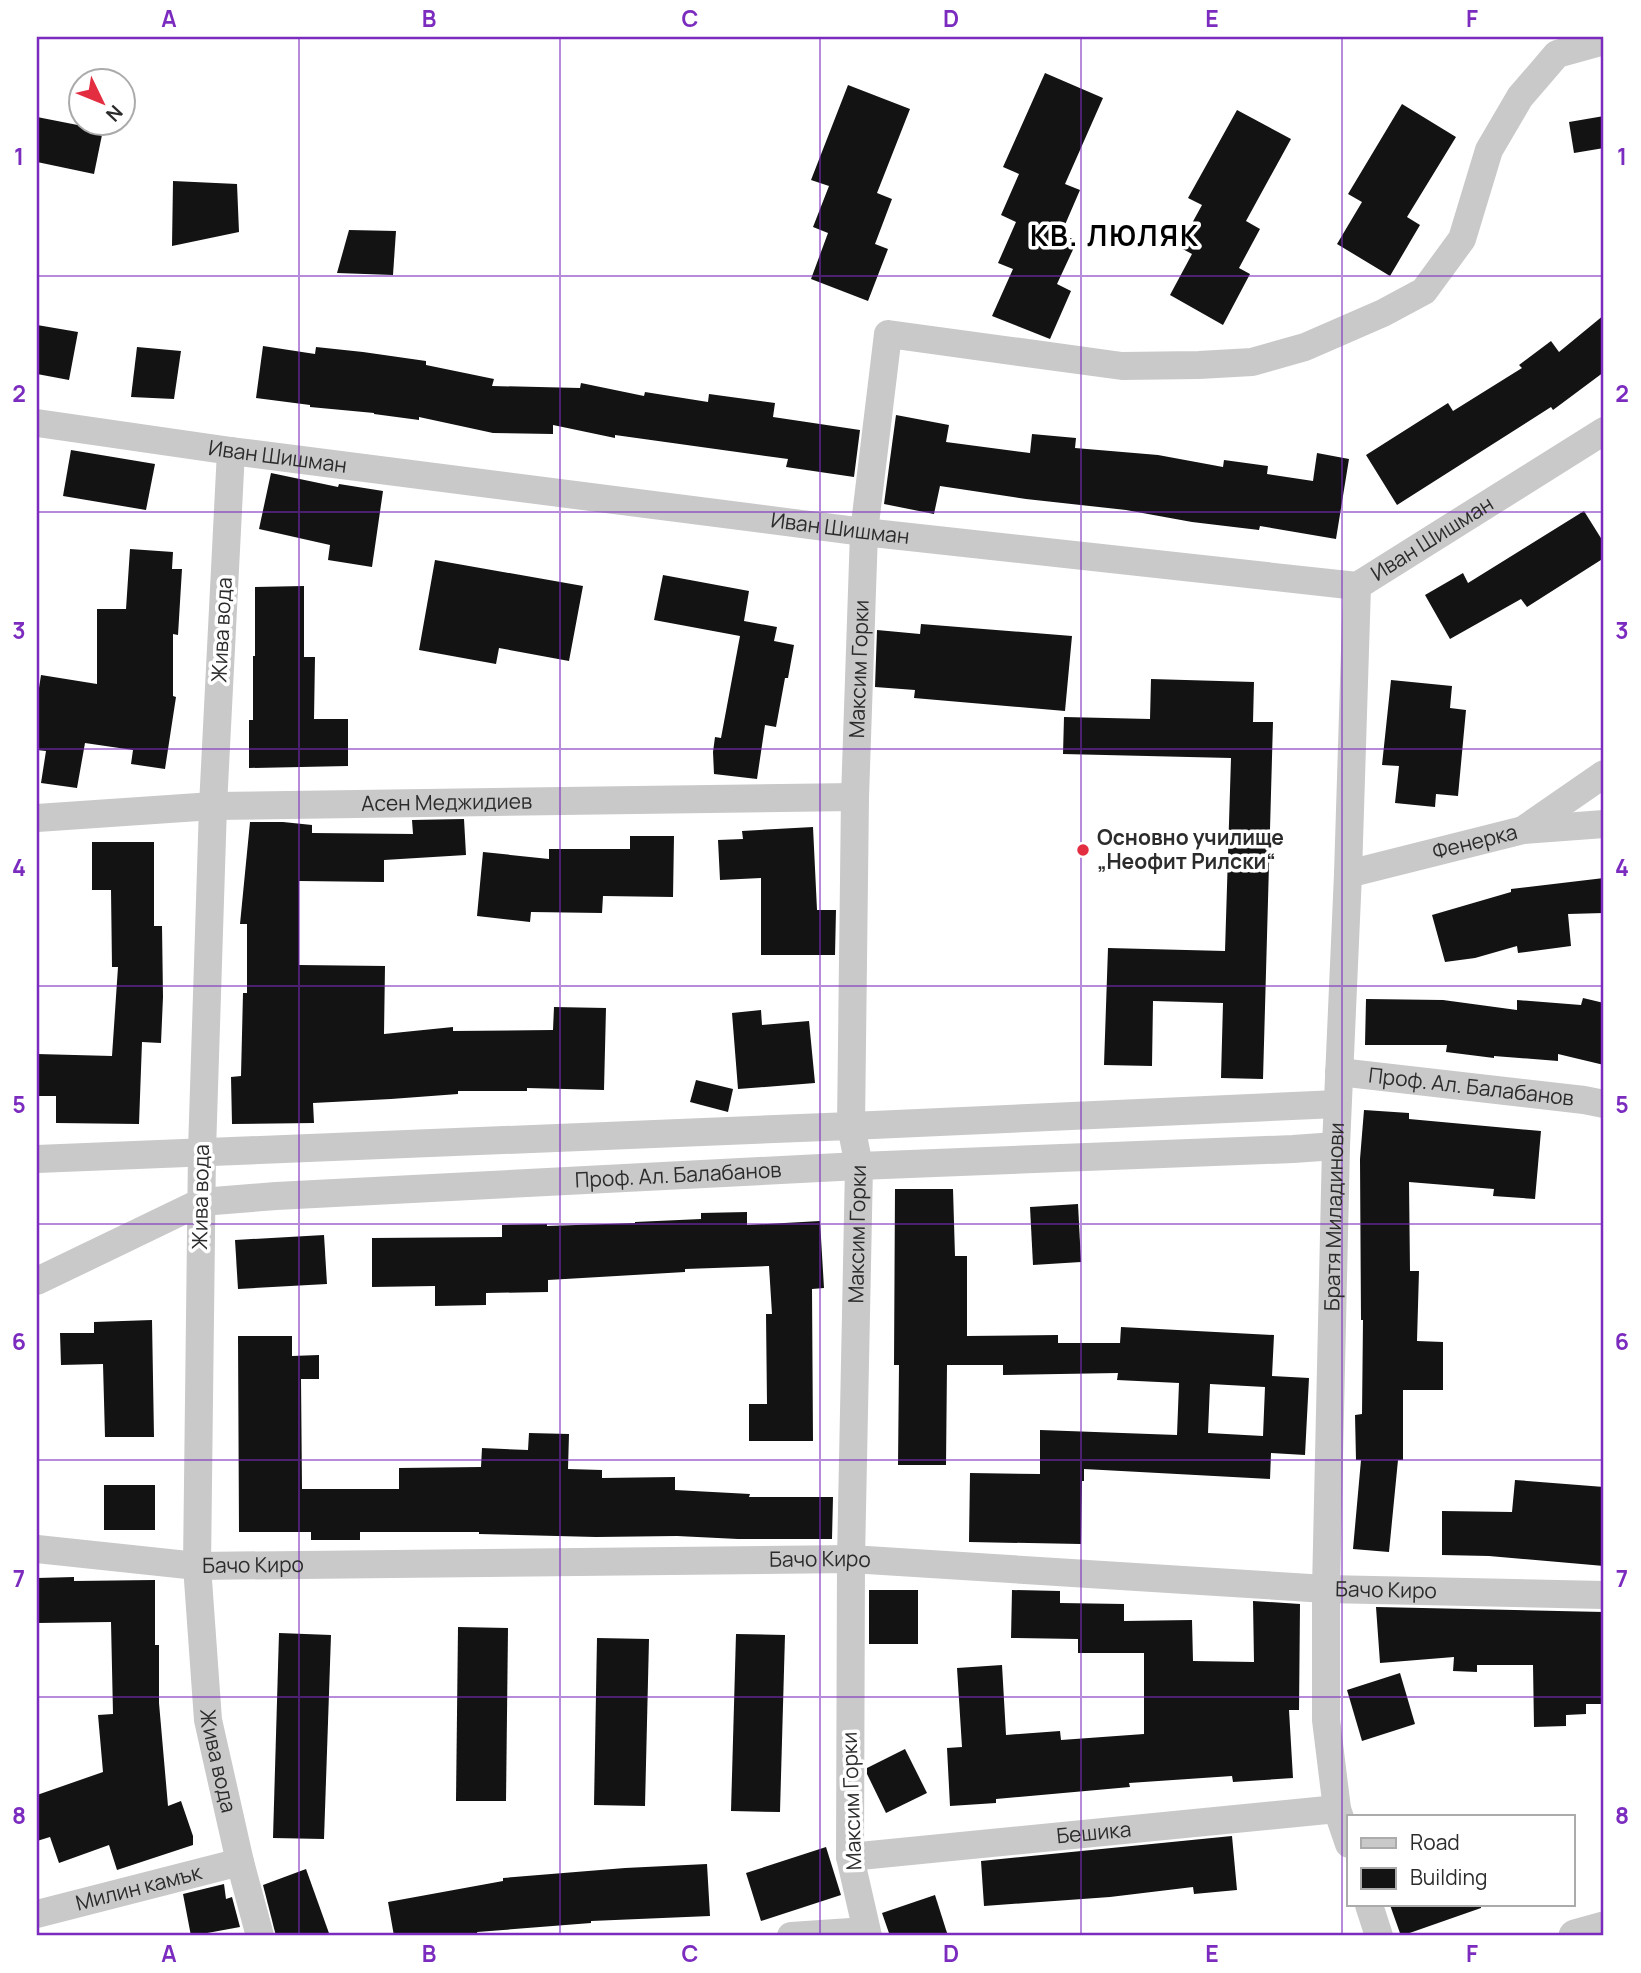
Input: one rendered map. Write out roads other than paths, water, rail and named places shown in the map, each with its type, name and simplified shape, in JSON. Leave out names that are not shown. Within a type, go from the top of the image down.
[{"type":"street","name":"Максим Горки","points":[[867,1933],[850,1857],[850,1559],[859,1166],[851,1126],[855,797],[864,532],[888,334],[1122,366],[1252,362],[1305,347],[1383,313],[1424,291],[1462,239],[1489,150],[1520,97],[1557,54],[1604,41]]},
{"type":"street","name":"Иван Шишман","points":[[37,424],[864,532],[1357,586],[1604,431]]},
{"type":"street","name":"Жива вода","points":[[230,451],[202,1151],[197,1566],[208,1720],[240,1862],[260,1936]]},
{"type":"street","name":"Братя Миладинови","points":[[1347,1838],[1337,1809],[1326,1720],[1326,1590],[1337,1104],[1348,874],[1357,586]]},
{"type":"street","points":[[1523,830],[1604,775]]},
{"type":"street","name":"Асен Меджидиев","points":[[37,818],[214,806],[855,797]]},
{"type":"street","name":"Фенерка","points":[[1348,874],[1523,830],[1604,824]]},
{"type":"street","name":"Проф. Ал. Балабанов","points":[[1339,1072],[1604,1104]]},
{"type":"street","name":"Проф. Ал. Балабанов","points":[[37,1159],[1337,1104]]},
{"type":"street","name":"Проф. Ал. Балабанов","points":[[37,1281],[201,1202],[859,1166],[1336,1146]]},
{"type":"street","name":"Бачо Киро","points":[[37,1549],[197,1566],[850,1559],[1326,1590],[1604,1595]]},
{"type":"street","name":"Бешика","points":[[850,1857],[1337,1809]]},
{"type":"street","name":"Милин камък","points":[[37,1914],[240,1862]]},
{"type":"street","points":[[1369,1906],[1379,1936]]},
{"type":"street","points":[[1575,1936],[1604,1928]]},
{"type":"street","points":[[791,1936],[867,1933]]},
{"type":"place","name":"Основно училище „Неофит Рилски“","points":[[1083,850]]},
{"type":"district","name":"КВ. ЛЮЛЯК","points":[[1115,236]]}]
